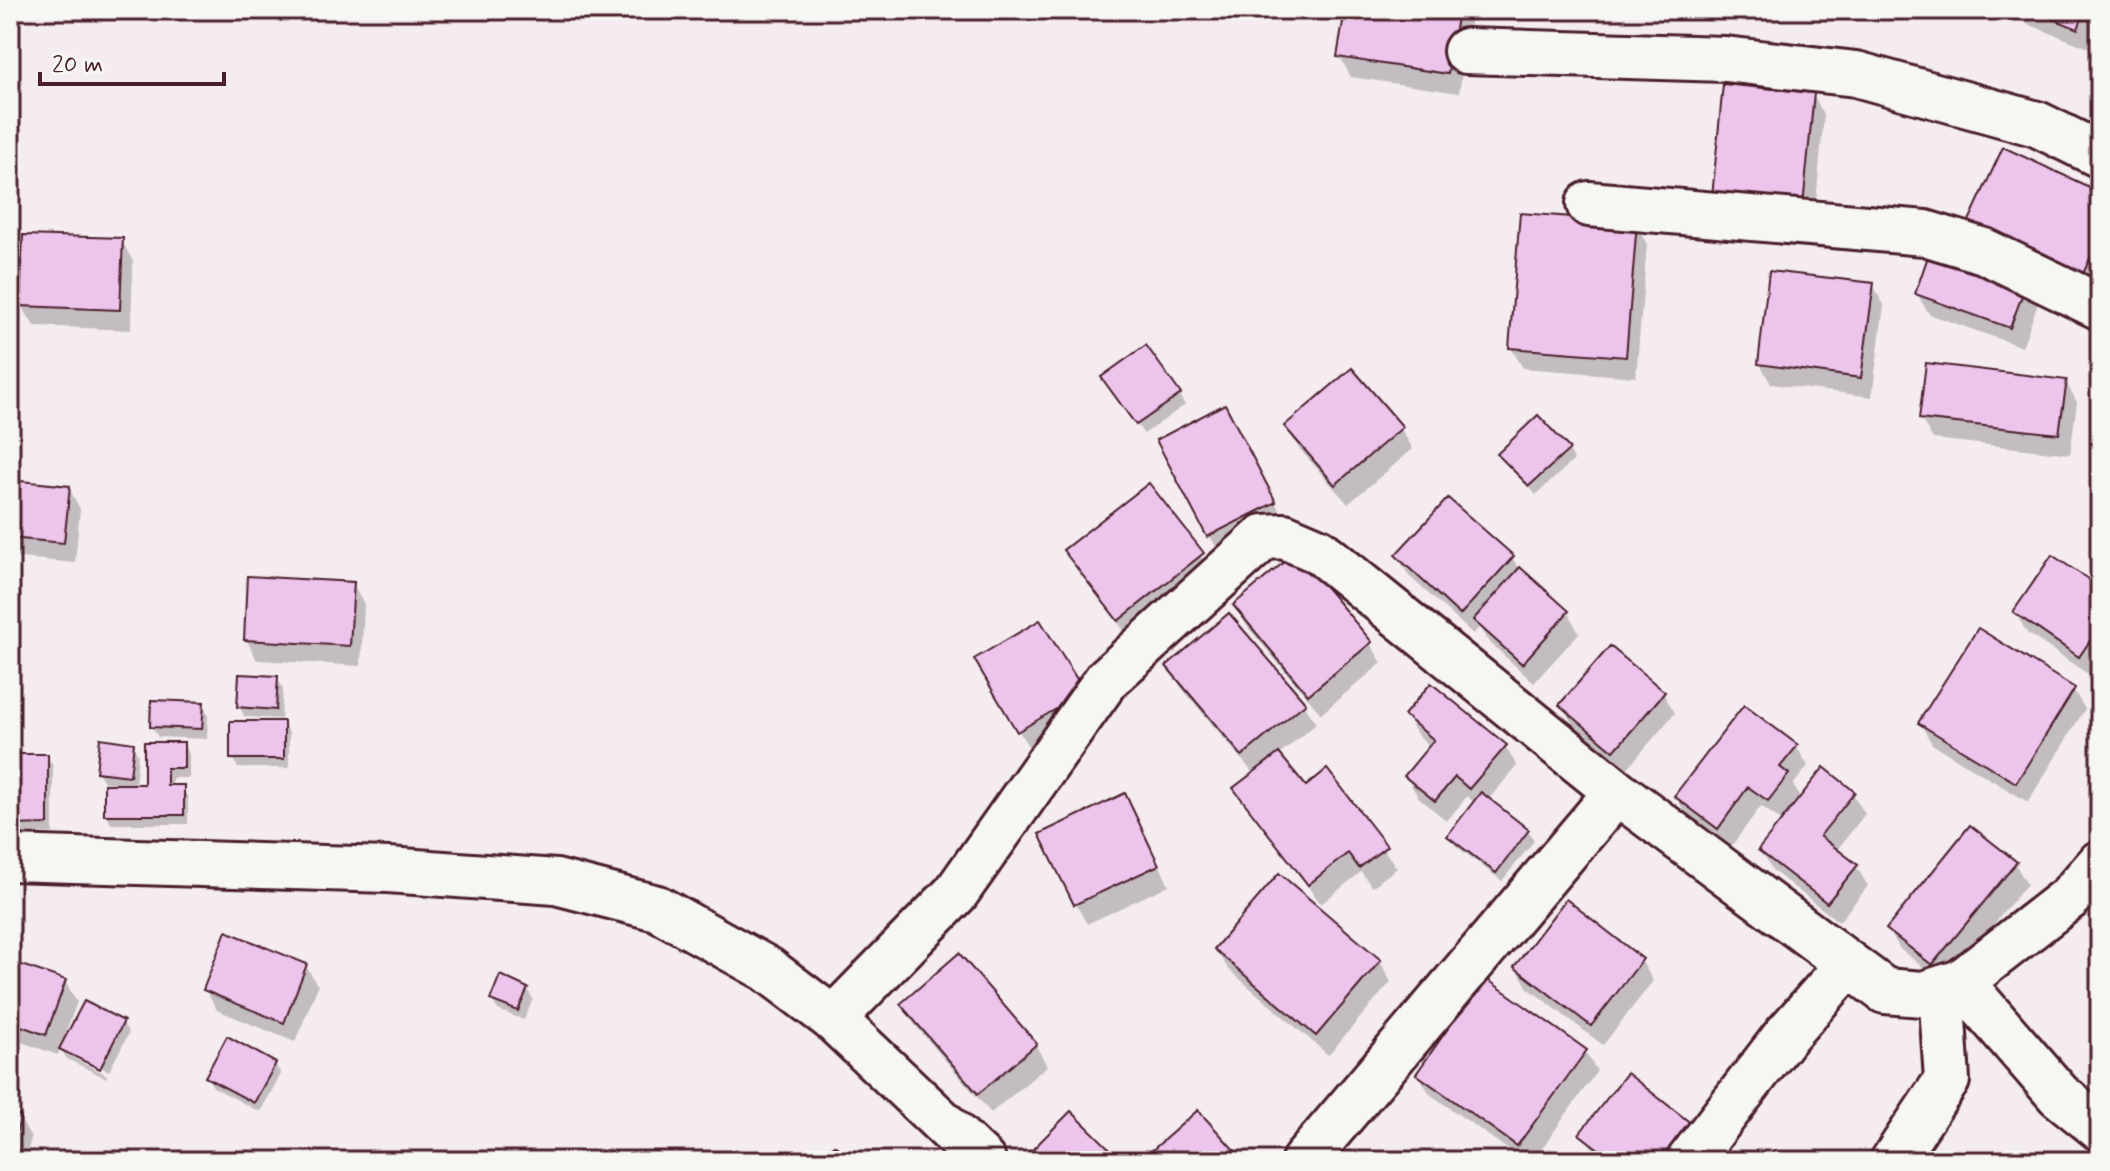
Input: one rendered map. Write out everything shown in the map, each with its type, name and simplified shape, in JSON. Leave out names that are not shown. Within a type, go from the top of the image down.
[{"type":"street","points":[[1466,51],[1725,59],[1856,74],[2037,124],[2100,155]]},
{"type":"street","points":[[1589,204],[1925,233],[1984,251],[2100,307]]},
{"type":"street","points":[[833,1019],[956,893],[1107,679],[1264,537],[1284,536],[1319,551],[1617,792],[1885,991],[1923,994],[1951,986],[2070,897],[2100,863]]},
{"type":"street","points":[[1304,1161],[1617,792]]},
{"type":"street","points":[[10,858],[388,870],[556,882],[657,908],[767,969],[833,1019],[983,1161]]},
{"type":"street","points":[[1689,1161],[1786,1035],[1848,965]]},
{"type":"street","points":[[1951,986],[2059,1095],[2100,1128]]},
{"type":"street","points":[[1893,1161],[1947,1080],[1951,986]]},
{"type":"building","points":[[1345,10],[1458,10],[1448,74],[1337,57]]},
{"type":"building","points":[[2030,10],[2085,10],[2078,29]]},
{"type":"building","points":[[1723,84],[1814,93],[1803,206],[1712,197]]},
{"type":"building","points":[[2003,147],[2100,192],[2100,237],[2082,276],[1968,223]]},
{"type":"building","points":[[1520,213],[1637,222],[1626,357],[1509,348]]},
{"type":"building","points":[[23,235],[123,238],[120,310],[20,306]]},
{"type":"building","points":[[1932,245],[2028,279],[2010,328],[1915,294]]},
{"type":"building","points":[[1769,271],[1874,283],[1861,378],[1758,364]]},
{"type":"building","points":[[1146,345],[1181,394],[1136,425],[1101,377]]},
{"type":"building","points":[[1926,363],[2067,380],[2059,434],[1919,419]]},
{"type":"building","points":[[1352,368],[1403,427],[1335,485],[1284,426]]},
{"type":"building","points":[[1225,404],[1276,502],[1207,537],[1156,440]]},
{"type":"building","points":[[1538,415],[1570,449],[1529,486],[1497,454]]},
{"type":"building","points":[[10,480],[70,486],[64,543],[10,538]]},
{"type":"building","points":[[1149,483],[1204,553],[1118,621],[1063,550]]},
{"type":"building","points":[[1448,498],[1514,556],[1460,615],[1395,555]]},
{"type":"building","points":[[1296,552],[1372,642],[1308,695],[1233,605]]},
{"type":"building","points":[[2052,555],[2100,587],[2100,626],[2079,657],[2013,612]]},
{"type":"building","points":[[1520,567],[1569,611],[1522,664],[1473,620]]},
{"type":"building","points":[[247,576],[354,582],[350,646],[244,640]]},
{"type":"building","points":[[1229,613],[1306,703],[1242,756],[1166,666]]},
{"type":"building","points":[[1040,620],[1085,692],[1017,732],[974,659]]},
{"type":"building","points":[[1978,628],[2075,688],[2016,783],[1918,723]]},
{"type":"building","points":[[1610,646],[1665,692],[1614,751],[1559,705]]},
{"type":"building","points":[[239,674],[278,676],[276,710],[237,707]]},
{"type":"building","points":[[1431,683],[1507,745],[1469,789],[1455,777],[1435,801],[1404,776],[1434,740],[1404,715]]},
{"type":"building","points":[[151,700],[204,702],[202,729],[150,727]]},
{"type":"building","points":[[1744,705],[1798,745],[1780,767],[1789,774],[1768,801],[1748,787],[1718,829],[1674,796]]},
{"type":"building","points":[[230,721],[284,721],[284,759],[230,759]]},
{"type":"building","points":[[100,738],[134,743],[130,776],[96,772]]},
{"type":"building","points":[[144,742],[184,742],[184,768],[167,768],[167,785],[184,785],[184,815],[104,815],[104,784],[144,784]]},
{"type":"building","points":[[1279,753],[1306,786],[1327,769],[1387,846],[1359,868],[1348,853],[1308,885],[1233,788]]},
{"type":"building","points":[[10,754],[48,754],[48,824],[10,825]]},
{"type":"building","points":[[1824,767],[1855,792],[1820,836],[1858,865],[1827,903],[1758,850]]},
{"type":"building","points":[[1481,792],[1529,830],[1496,873],[1447,836]]},
{"type":"building","points":[[1125,793],[1159,865],[1074,905],[1039,834]]},
{"type":"building","points":[[1970,825],[2017,862],[1932,965],[1886,929]]},
{"type":"building","points":[[1279,873],[1381,960],[1316,1036],[1214,949]]},
{"type":"building","points":[[1566,899],[1643,959],[1591,1026],[1514,967]]},
{"type":"building","points":[[226,931],[307,964],[284,1023],[203,990]]},
{"type":"building","points":[[959,953],[1037,1044],[978,1094],[900,1004]]},
{"type":"building","points":[[10,961],[66,980],[46,1035],[10,1022]]},
{"type":"building","points":[[500,975],[528,988],[518,1011],[490,1000]]},
{"type":"building","points":[[1484,977],[1587,1050],[1517,1146],[1416,1074]]},
{"type":"building","points":[[84,1001],[124,1021],[100,1069],[59,1049]]},
{"type":"building","points":[[227,1036],[276,1063],[254,1103],[205,1077]]},
{"type":"building","points":[[1627,1073],[1697,1128],[1671,1161],[1614,1161],[1579,1134]]},
{"type":"building","points":[[1198,1110],[1244,1161],[1140,1161]]},
{"type":"building","points":[[1071,1111],[1117,1156],[1113,1161],[1039,1161],[1030,1152]]},
{"type":"building","points":[[10,1112],[21,1116],[10,1154]]},
{"type":"building","points":[[834,1145],[857,1161],[823,1161]]},
{"type":"building","points":[[1550,1150],[1564,1161],[1542,1161]]}]
